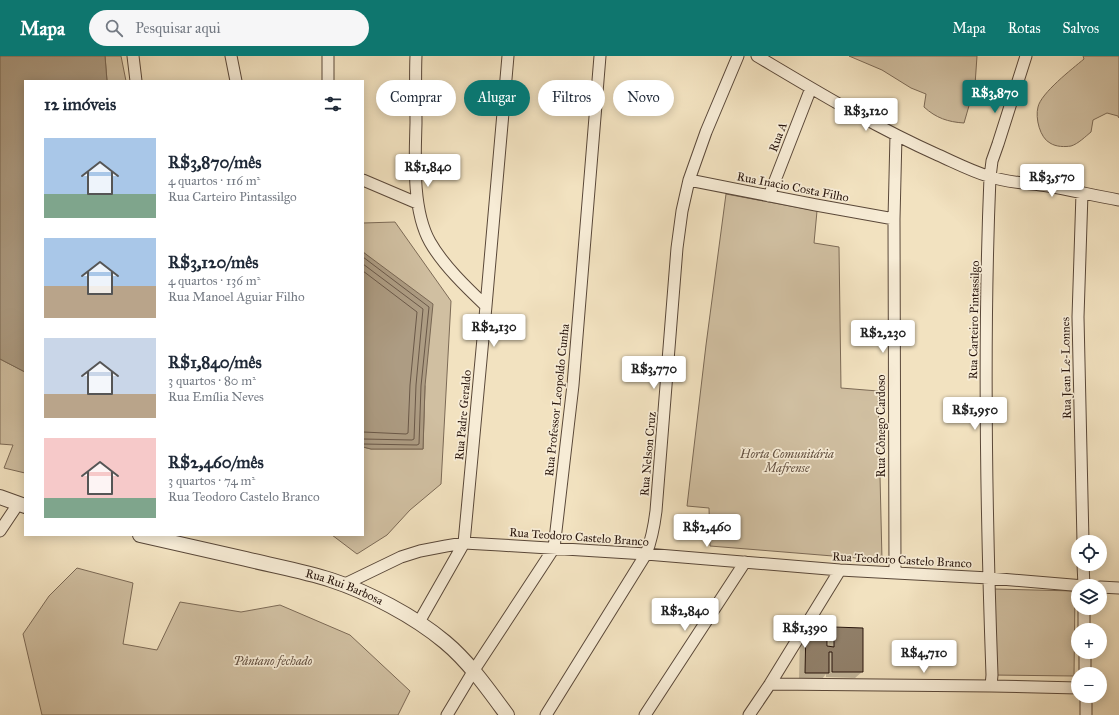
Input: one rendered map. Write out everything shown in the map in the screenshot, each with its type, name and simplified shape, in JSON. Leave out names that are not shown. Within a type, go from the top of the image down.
[{"type":"street","points":[[133,56],[136,80]]},
{"type":"street","points":[[231,56],[236,80]]},
{"type":"street","points":[[328,56],[328,80]]},
{"type":"street","points":[[416,56],[415,150],[417,204],[430,242],[456,276],[486,306]]},
{"type":"street","name":"Rua Padre Geraldo","points":[[419,622],[464,544],[508,56]]},
{"type":"street","name":"Rua Professor Leopoldo Cunha","points":[[447,715],[474,670],[554,548],[573,385],[600,56]]},
{"type":"street","name":"Rua Nelson Cruz","points":[[546,715],[646,554],[651,542],[655,523],[677,248],[682,211],[688,180],[706,132],[738,56]]},
{"type":"street","points":[[757,56],[896,135],[972,170],[990,177],[1062,188],[1119,200]]},
{"type":"street","name":"Rua Carteiro Pintassilgo","points":[[991,686],[992,675],[985,376],[990,177],[992,161],[1026,56]]},
{"type":"street","name":"Rua A","points":[[769,196],[811,88]]},
{"type":"street","name":"Rua Cônego Cardoso","points":[[895,573],[894,219],[896,135]]},
{"type":"street","points":[[364,180],[417,204]]},
{"type":"street","name":"Rua Inacio Costa Filho","points":[[688,180],[894,219]]},
{"type":"street","name":"Rua Jean Le-Lonnes","points":[[1082,193],[1078,317],[1083,535]]},
{"type":"street","points":[[0,497],[22,505],[0,531]]},
{"type":"street","name":"Rua Rui Barbosa","points":[[144,536],[301,572],[343,584],[388,605],[419,622],[460,655],[474,670],[507,715]]},
{"type":"street","name":"Rua Teodoro Castelo Branco","points":[[343,584],[401,557],[420,551],[464,544],[646,554],[840,570],[989,578],[1071,585]]},
{"type":"street","points":[[644,715],[745,562]]},
{"type":"street","points":[[749,715],[770,684],[840,570]]},
{"type":"street","points":[[1107,587],[1119,588]]},
{"type":"street","points":[[770,684],[1071,688]]},
{"type":"street","points":[[1086,703],[1086,715]]},
{"type":"green space","points":[[105,56],[121,56],[126,80],[107,80]]},
{"type":"green space","points":[[849,56],[977,56],[975,85],[964,123],[953,122],[938,117],[924,107],[926,94],[911,88],[882,70]]},
{"type":"green space","points":[[1083,56],[1119,56],[1119,118],[1118,116],[1107,113],[1093,120],[1091,132],[1076,144],[1071,146],[1055,145],[1043,137],[1037,117],[1038,107],[1040,101],[1051,88],[1084,59]]},
{"type":"green space","name":"Horta Comunitária Mafrense","points":[[726,194],[817,211],[814,243],[839,247],[841,388],[878,391],[882,560],[710,546],[709,508],[687,506]]},
{"type":"green space","points":[[395,222],[451,301],[441,484],[410,510],[387,535],[357,554],[333,536],[364,536],[364,447],[371,449],[423,449],[425,386],[370,258],[364,253],[364,223]]},
{"type":"green space","points":[[0,359],[24,371],[24,473],[4,468],[13,445],[0,444]]},
{"type":"green space","name":"Pântano fechado","points":[[77,568],[133,583],[123,644],[157,650],[180,602],[241,612],[280,605],[350,635],[410,691],[398,715],[42,715],[23,634],[49,596]]},
{"type":"green space","points":[[994,589],[1071,591],[1071,615],[1075,615],[1075,623],[1071,623],[1071,659],[1074,659],[1074,667],[1071,667],[1071,676],[992,675]]},
{"type":"water","points":[[0,56],[105,56],[107,80],[24,80],[24,371],[0,359]]},
{"type":"water","points":[[364,253],[433,304],[425,386],[423,449],[371,449],[364,447]]},
{"type":"building","points":[[806,626],[827,626],[827,646],[834,647],[834,627],[863,628],[863,672],[832,672],[832,652],[829,652],[829,673],[805,673]]}]
